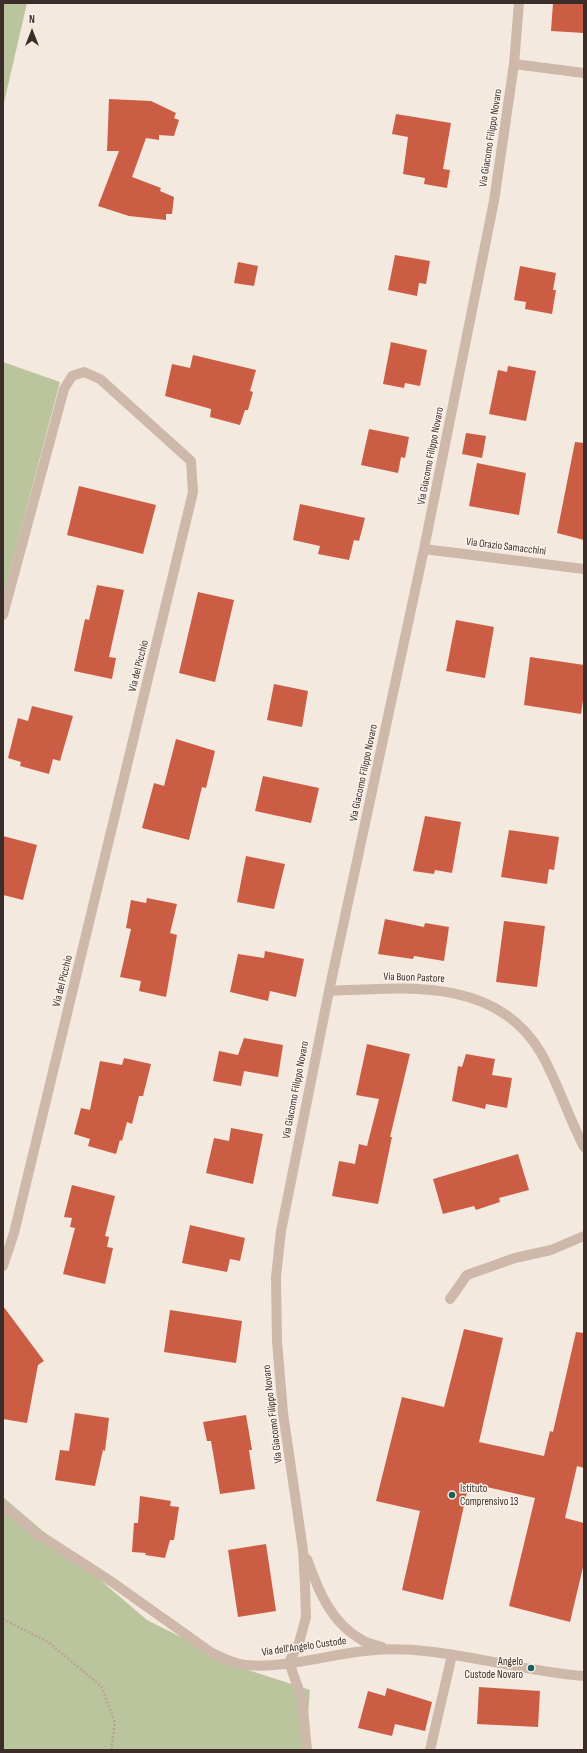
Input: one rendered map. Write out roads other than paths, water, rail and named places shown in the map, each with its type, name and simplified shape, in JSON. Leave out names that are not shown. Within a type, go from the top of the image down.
[{"type":"street","name":"Via Giacomo Filippo Novaro","points":[[289,1662],[298,1643],[306,1617],[303,1550],[283,1413],[277,1341],[276,1277],[282,1224],[329,991],[424,549],[494,201],[514,64],[519,3]]},
{"type":"street","points":[[514,64],[584,73]]},
{"type":"street","name":"Via del Picchio","points":[[3,615],[64,389],[72,376],[84,372],[100,379],[191,461],[193,492],[14,1233],[3,1266]]},
{"type":"street","name":"Via Orazio Samacchini","points":[[424,549],[584,569]]},
{"type":"street","name":"Via Buon Pastore","points":[[329,991],[422,988],[454,992],[485,1004],[516,1021],[540,1052],[561,1092],[584,1147]]},
{"type":"street","points":[[450,1299],[467,1275],[515,1258],[551,1250],[584,1236]]},
{"type":"street","name":"Via dell'Angelo Custode","points":[[3,1505],[33,1531],[112,1582],[212,1653],[245,1665],[266,1666],[388,1649],[452,1655],[584,1676]]},
{"type":"street","name":"Via Giacomo Filippo Novaro","points":[[303,1550],[317,1586],[330,1610],[348,1631],[363,1641],[388,1649]]},
{"type":"street","points":[[430,1750],[452,1655]]},
{"type":"street","points":[[289,1662],[302,1699],[307,1750]]},
{"type":"place","name":"Istituto Comprensivo 13","points":[[452,1495]]},
{"type":"place","name":"Angelo Custode Novaro","points":[[531,1668]]}]
